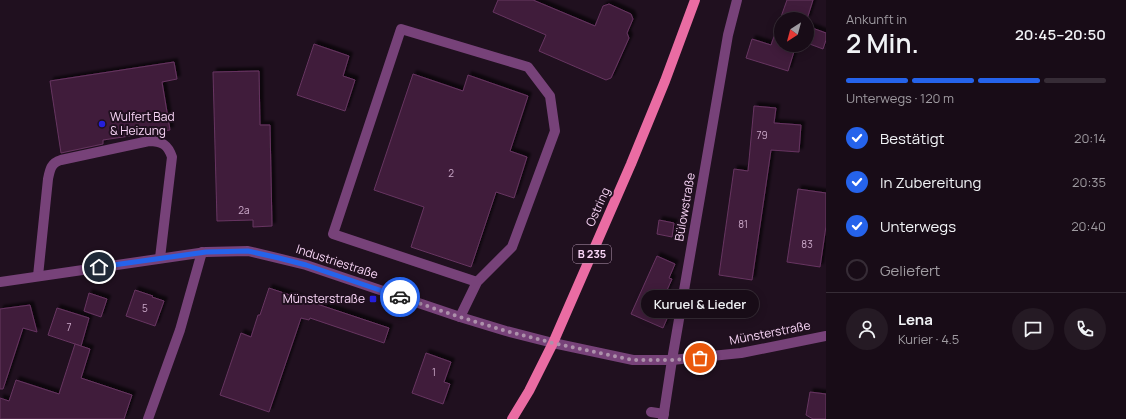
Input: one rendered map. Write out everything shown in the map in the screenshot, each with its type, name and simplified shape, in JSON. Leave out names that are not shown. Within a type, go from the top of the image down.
[{"type":"main road","name":"Ostring","points":[[512,419],[529,391],[553,343],[631,164],[665,81],[695,0]]},
{"type":"street","name":"Bülowstraße","points":[[664,417],[682,300],[728,35],[737,0]]},
{"type":"street","points":[[460,317],[477,282],[512,247],[555,131],[550,96],[528,67],[401,29],[333,234],[477,282]]},
{"type":"street","points":[[38,276],[48,179],[53,164],[61,160],[90,155],[149,141],[161,142],[170,151],[172,157],[160,258]]},
{"type":"street","name":"Industriestraße","points":[[0,282],[202,252],[248,251],[306,265],[460,317],[553,343]]},
{"type":"street","points":[[148,419],[180,330],[202,252]]},
{"type":"street","points":[[682,300],[709,306]]},
{"type":"street","name":"Münsterstraße","points":[[553,343],[633,360],[672,360],[741,353],[826,336]]},
{"type":"street","points":[[651,412],[664,417]]},
{"type":"building","points":[[498,0],[533,0],[595,26],[603,6],[609,4],[631,14],[633,19],[627,33],[629,38],[611,78],[606,80],[539,51],[546,35],[493,12]]},
{"type":"building","points":[[787,0],[813,0],[809,12],[783,12]]},
{"type":"building","points":[[814,29],[826,33],[826,40],[823,49],[814,46]]},
{"type":"building","points":[[774,37],[774,52],[794,52],[788,71],[746,58],[752,39],[771,45]]},
{"type":"building","points":[[314,44],[349,56],[343,76],[355,80],[345,111],[297,95]]},
{"type":"building","points":[[174,62],[177,79],[162,82],[170,130],[103,140],[103,144],[61,153],[50,81]]},
{"type":"building","points":[[259,71],[260,125],[270,125],[272,226],[253,227],[253,220],[217,221],[213,72]]},
{"type":"building","points":[[413,74],[463,91],[468,75],[528,96],[510,151],[527,157],[514,198],[496,192],[471,267],[411,247],[424,207],[374,190]]},
{"type":"building","points":[[754,106],[776,108],[774,123],[801,125],[799,152],[771,150],[752,280],[719,275],[734,169],[748,171]]},
{"type":"building","points":[[798,189],[826,193],[826,226],[820,267],[787,262]]},
{"type":"building","points":[[659,220],[674,223],[672,237],[657,234]]},
{"type":"building","points":[[657,256],[675,264],[669,278],[672,279],[658,310],[669,314],[663,328],[631,314]]},
{"type":"building","points":[[269,288],[389,328],[384,343],[310,318],[309,320],[301,318],[269,412],[220,395],[241,333],[251,337]]},
{"type":"building","points":[[135,290],[164,301],[155,326],[126,316]]},
{"type":"building","points":[[89,293],[107,299],[101,317],[84,311]]},
{"type":"building","points":[[30,305],[37,332],[23,328],[3,389],[0,389],[0,309]]},
{"type":"building","points":[[57,308],[89,318],[81,346],[48,335]]},
{"type":"building","points":[[75,344],[90,349],[81,378],[132,395],[124,419],[0,419],[0,398],[9,401],[16,380],[59,394]]},
{"type":"building","points":[[426,353],[451,362],[444,382],[450,384],[443,404],[412,393]]},
{"type":"building","points":[[810,392],[826,394],[826,419],[813,419],[806,415]]},
{"type":"way so far","points":[[400,297],[506,331],[553,343],[633,360],[700,358]]},
{"type":"place","name":"Wulfert Bad & Heizung","points":[[102,124]]},
{"type":"place","name":"Münsterstraße","points":[[373,299]]},
{"type":"place","name":"Kuruel & Lieder","points":[[700,358]]},
{"type":"route","points":[[99,267],[206,252],[248,251],[306,265],[400,297]]}]
